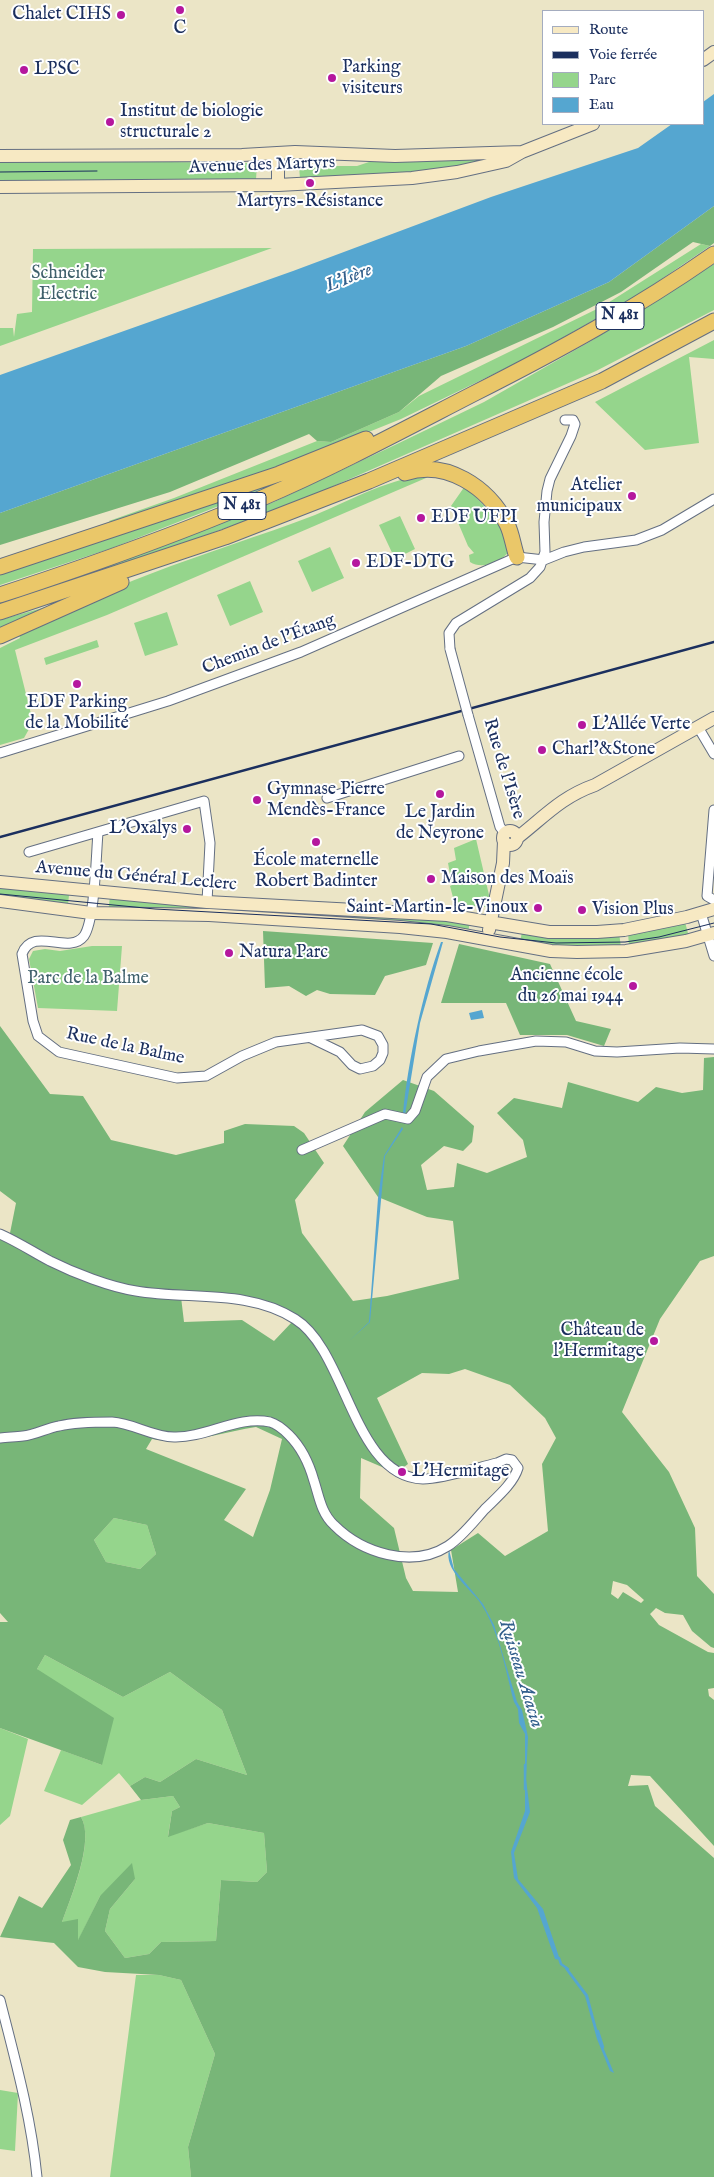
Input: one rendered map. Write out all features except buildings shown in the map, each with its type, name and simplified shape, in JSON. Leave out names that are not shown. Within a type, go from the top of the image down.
[{"type":"highway","name":"N 481","points":[[0,595],[140,546],[262,499],[374,446],[522,370],[615,319],[714,254]]},
{"type":"highway","name":"N 481","points":[[0,612],[225,537],[369,481],[602,381],[714,321]]},
{"type":"highway","points":[[0,567],[279,474],[473,394]]},
{"type":"highway","points":[[369,481],[427,469],[440,470],[458,476],[477,489],[502,516],[510,529],[517,557]]},
{"type":"highway","points":[[0,636],[127,579],[227,542],[298,509]]},
{"type":"main road","name":"Avenue des Martyrs","points":[[0,187],[278,185],[430,176],[506,162],[522,152],[590,125]]},
{"type":"main road","name":"Avenue des Martyrs","points":[[0,156],[242,156],[278,153],[395,156],[522,152]]},
{"type":"main road","points":[[278,153],[278,185]]},
{"type":"main road","points":[[511,838],[575,793],[595,785],[714,718]]},
{"type":"main road","name":"Rue de l'Isère","points":[[488,940],[502,863],[511,838]]},
{"type":"main road","name":"Avenue du Général Leclerc","points":[[0,882],[207,902],[447,915],[549,932],[624,930],[714,909]]},
{"type":"main road","name":"Avenue du Général Leclerc","points":[[0,901],[91,913],[209,915],[400,927],[551,951],[626,951],[677,943],[711,934]]},
{"type":"street","points":[[544,560],[544,522],[547,491],[550,479],[571,436],[574,424],[573,420],[565,420]]},
{"type":"street","points":[[517,557],[544,560],[564,552],[636,540],[662,530],[714,499]]},
{"type":"street","name":"Chemin de l'Étang","points":[[0,753],[155,705],[301,652],[517,557]]},
{"type":"street","name":"Rue de l'Isère","points":[[511,838],[500,827],[450,649],[449,633],[456,623],[530,578],[544,560]]},
{"type":"street","points":[[698,727],[714,754]]},
{"type":"street","points":[[327,798],[459,756]]},
{"type":"street","points":[[29,852],[204,801],[210,843],[207,902]]},
{"type":"street","points":[[714,810],[707,896],[714,900]]},
{"type":"street","name":"Rue de la Balme","points":[[98,833],[91,913],[84,936],[69,943],[38,941],[25,947],[22,954],[33,1021],[38,1036],[58,1052],[177,1078],[206,1076],[242,1056],[276,1042],[362,1030],[378,1036],[383,1045],[383,1053],[380,1060],[373,1066],[360,1069],[352,1065],[340,1052],[311,1038]]},
{"type":"street","points":[[701,913],[711,934],[714,956]]},
{"type":"street","points":[[302,1150],[385,1114],[408,1119],[415,1111],[426,1077],[446,1059],[536,1041],[566,1042],[595,1051],[617,1052],[680,1048],[714,1049]]},
{"type":"street","points":[[0,1234],[51,1261],[127,1289],[185,1296],[232,1298],[270,1307],[295,1319],[304,1326],[320,1347],[373,1448],[391,1466],[410,1476],[424,1479],[506,1459],[512,1460],[518,1468],[509,1483],[446,1547],[427,1555],[395,1557],[369,1548],[333,1525],[324,1513],[306,1459],[297,1443],[284,1430],[272,1422],[232,1425],[201,1434],[174,1438],[127,1424],[82,1422],[58,1426],[24,1436],[0,1438]]},
{"type":"street","points":[[0,2000],[24,2092],[38,2177]]},
{"type":"green space","points":[[495,158],[430,172],[300,179],[299,166],[357,166],[369,162]]},
{"type":"green space","points":[[0,160],[257,163],[256,180],[0,182]]},
{"type":"green space","points":[[714,206],[714,243],[710,246],[693,242],[621,292],[553,327],[441,376],[399,412],[331,442],[317,441],[309,434],[170,492],[0,545],[0,513],[466,346],[609,282]]},
{"type":"green space","points":[[701,244],[710,246],[641,293],[529,357],[401,419],[314,454],[111,524],[109,521],[174,498],[317,441],[331,442],[399,412],[419,396],[603,306]]},
{"type":"green space","name":"Schneider Electric","points":[[272,248],[0,346],[0,328],[13,328],[14,337],[17,314],[32,312],[33,249]]},
{"type":"green space","points":[[714,264],[714,310],[596,371],[295,503],[67,585],[68,579],[274,502],[484,402],[591,341]]},
{"type":"green space","points":[[714,340],[714,359],[689,357],[699,443],[645,450],[595,402]]},
{"type":"green space","points":[[433,475],[107,615],[15,650],[33,722],[24,738],[0,745],[0,648],[20,638],[19,635],[100,595],[150,574],[315,515],[387,484],[418,476]]},
{"type":"green space","points":[[290,478],[112,548],[0,585],[0,572]]},
{"type":"green space","points":[[465,486],[502,526],[509,551],[502,558],[491,564],[480,565],[470,562],[469,555],[474,553],[468,546],[451,506]]},
{"type":"green space","points":[[400,516],[415,549],[395,559],[379,525]]},
{"type":"green space","points":[[330,547],[344,578],[312,592],[298,561]]},
{"type":"green space","points":[[250,581],[263,612],[230,626],[217,595]]},
{"type":"green space","points":[[53,605],[0,629],[0,620]]},
{"type":"green space","points":[[167,612],[178,645],[145,656],[134,623]]},
{"type":"green space","points":[[97,640],[99,647],[46,665],[44,658]]},
{"type":"green space","points":[[476,839],[489,895],[487,907],[455,905],[450,886],[452,885],[448,863],[456,860],[454,848]]},
{"type":"green space","points":[[0,885],[69,895],[68,905],[0,898]]},
{"type":"green space","points":[[110,896],[470,921],[468,933],[108,913]]},
{"type":"green space","points":[[685,922],[689,937],[629,947],[628,932]]},
{"type":"green space","points":[[263,931],[433,943],[426,965],[385,976],[375,995],[330,994],[317,990],[306,996],[289,986],[265,988]]},
{"type":"green space","points":[[522,932],[619,933],[621,947],[570,948],[520,942]]},
{"type":"green space","points":[[459,944],[550,964],[576,1021],[611,1029],[604,1046],[567,1035],[520,1035],[506,1003],[441,1003]]},
{"type":"green space","name":"Parc de la Balme","points":[[92,946],[122,946],[117,1011],[38,1008],[29,959],[33,951],[45,949],[60,951]]},
{"type":"green space","points":[[0,1026],[50,1094],[83,1096],[111,1140],[176,1155],[224,1143],[224,1131],[245,1124],[294,1126],[304,1133],[324,1163],[295,1200],[302,1233],[353,1301],[387,1296],[459,1279],[453,1221],[427,1217],[378,1197],[343,1146],[365,1112],[403,1080],[434,1091],[474,1126],[472,1142],[463,1151],[444,1146],[421,1165],[427,1190],[454,1187],[457,1163],[487,1173],[527,1157],[523,1140],[497,1113],[514,1098],[562,1108],[568,1082],[638,1102],[656,1087],[682,1093],[703,1090],[704,1058],[714,1057],[714,1256],[700,1261],[660,1319],[622,1412],[669,1472],[695,1528],[697,1576],[714,1594],[714,1648],[692,1631],[683,1615],[665,1613],[656,1608],[650,1614],[659,1625],[708,1652],[714,1653],[714,1688],[708,1689],[709,1696],[714,1700],[714,1846],[650,1776],[631,1775],[628,1786],[648,1785],[655,1806],[714,1858],[714,2177],[191,2177],[188,2147],[215,2054],[181,1980],[159,1975],[105,1972],[78,1967],[54,1943],[0,1937],[19,1896],[42,1908],[71,1865],[63,1840],[70,1820],[81,1817],[85,1827],[84,1854],[76,1884],[62,1922],[78,1919],[78,1940],[100,1896],[132,1863],[135,1879],[110,1909],[105,1931],[125,1958],[149,1954],[161,1942],[216,1941],[221,1880],[257,1882],[267,1872],[264,1833],[208,1823],[168,1837],[172,1811],[180,1807],[173,1796],[141,1800],[130,1786],[145,1777],[160,1782],[196,1759],[247,1775],[222,1710],[170,1672],[123,1697],[45,1655],[37,1669],[114,1718],[102,1765],[0,1728],[0,1622],[8,1622],[0,1613],[0,1236],[9,1238],[16,1203],[0,1191]],"holes":[[[181,1297],[255,1301],[292,1322],[274,1341],[242,1320],[184,1322]],[[465,1369],[510,1385],[545,1418],[556,1438],[542,1464],[548,1531],[505,1556],[478,1533],[451,1550],[458,1592],[413,1591],[406,1578],[394,1528],[360,1498],[361,1458],[396,1473],[408,1464],[377,1398],[422,1373],[449,1374]],[[256,1427],[282,1439],[270,1490],[253,1537],[224,1520],[246,1489],[146,1449],[152,1439],[165,1441],[191,1440]],[[114,1518],[147,1525],[156,1554],[140,1569],[106,1562],[94,1540]],[[613,1581],[627,1585],[644,1600],[641,1603],[623,1592],[618,1599],[611,1594]]]},
{"type":"green space","points":[[114,1518],[147,1525],[156,1554],[140,1569],[106,1562],[94,1540]]},
{"type":"green space","points":[[45,1655],[123,1697],[170,1672],[222,1710],[247,1775],[196,1759],[160,1782],[145,1777],[130,1786],[119,1773],[82,1805],[44,1791],[61,1750],[102,1765],[37,1669]]},
{"type":"green space","points":[[0,1728],[28,1739],[10,1816],[0,1825]]},
{"type":"green space","points":[[173,1796],[180,1807],[172,1811],[168,1836],[208,1823],[264,1833],[267,1872],[257,1882],[221,1880],[216,1941],[161,1942],[149,1954],[125,1958],[105,1931],[110,1909],[135,1879],[100,1896],[78,1941],[62,1922],[76,1884],[84,1854],[85,1827],[81,1817],[141,1800]]},
{"type":"green space","points":[[136,1975],[159,1975],[181,1980],[215,2054],[188,2147],[191,2177],[110,2177]]},
{"type":"green space","points":[[0,2090],[18,2093],[15,2151],[0,2149]]},
{"type":"water","name":"L'Isère","points":[[714,94],[714,206],[609,282],[466,346],[0,513],[0,375],[293,271],[491,197],[638,148],[671,125],[704,125],[704,101]]},
{"type":"water","points":[[441,942],[443,942],[420,1023],[405,1115],[403,1113],[405,1093],[417,1026],[434,961]]},
{"type":"water","points":[[482,1010],[484,1018],[471,1020],[469,1013]]},
{"type":"water","points":[[402,1127],[403,1129],[385,1156],[370,1322],[349,1341],[369,1322],[378,1198],[384,1156]]},
{"type":"water","points":[[449,1550],[454,1569],[483,1604],[494,1625],[517,1702],[522,1710],[528,1737],[526,1779],[530,1812],[514,1853],[518,1879],[543,1909],[560,1960],[555,1959],[537,1908],[514,1878],[511,1852],[525,1811],[525,1734],[519,1723],[518,1709],[514,1702],[501,1650],[492,1624],[479,1601],[453,1571],[448,1557]]},
{"type":"water","points":[[566,1966],[588,1995],[600,2040],[614,2073],[610,2071],[597,2039],[585,1996],[565,1969]]},
{"type":"waterway","name":"Ruisseau Acacia","points":[[525,1765],[525,1789]]},
{"type":"waterway","name":"Ruisseau Acacia","points":[[559,1958],[561,1964],[568,1969]]},
{"type":"waterway","name":"Ruisseau Acacia","points":[[598,2031],[603,2047]]},
{"type":"tram line","points":[[0,172],[97,171]]},
{"type":"tram line","points":[[0,894],[155,909],[431,924],[500,937],[556,943],[625,942],[659,937],[714,923]]},
{"type":"railway","points":[[0,837],[714,642]]},
{"type":"place","name":"C","points":[[180,10]]},
{"type":"place","name":"Chalet CIHS","points":[[121,15]]},
{"type":"place","name":"LPSC","points":[[24,70]]},
{"type":"place","name":"Parking visiteurs","points":[[332,78]]},
{"type":"place","name":"Institut de biologie structurale 2","points":[[110,122]]},
{"type":"place","name":"Martyrs-Résistance","points":[[310,183]]},
{"type":"place","name":"Atelier municipaux","points":[[632,496]]},
{"type":"place","name":"EDF UFPI","points":[[421,518]]},
{"type":"place","name":"EDF-DTG","points":[[356,563]]},
{"type":"place","name":"EDF Parking de la Mobilité","points":[[77,684]]},
{"type":"place","name":"L'Allée Verte","points":[[582,725]]},
{"type":"place","name":"Charl’&Stone","points":[[542,750]]},
{"type":"place","name":"Le Jardin de Neyrone","points":[[440,794]]},
{"type":"place","name":"Gymnase Pierre Mendès-France","points":[[257,800]]},
{"type":"place","name":"L'Oxalys","points":[[187,829]]},
{"type":"place","name":"École maternelle Robert Badinter","points":[[316,842]]},
{"type":"place","name":"Maison des Moaïs","points":[[431,879]]},
{"type":"place","name":"Saint-Martin-le-Vinoux","points":[[538,908]]},
{"type":"place","name":"Vision Plus","points":[[582,910]]},
{"type":"place","name":"Natura Parc","points":[[229,953]]},
{"type":"place","name":"Ancienne école du 26 mai 1944","points":[[633,986]]},
{"type":"place","name":"Château de l'Hermitage","points":[[654,1341]]},
{"type":"place","name":"L'Hermitage","points":[[402,1472]]}]
